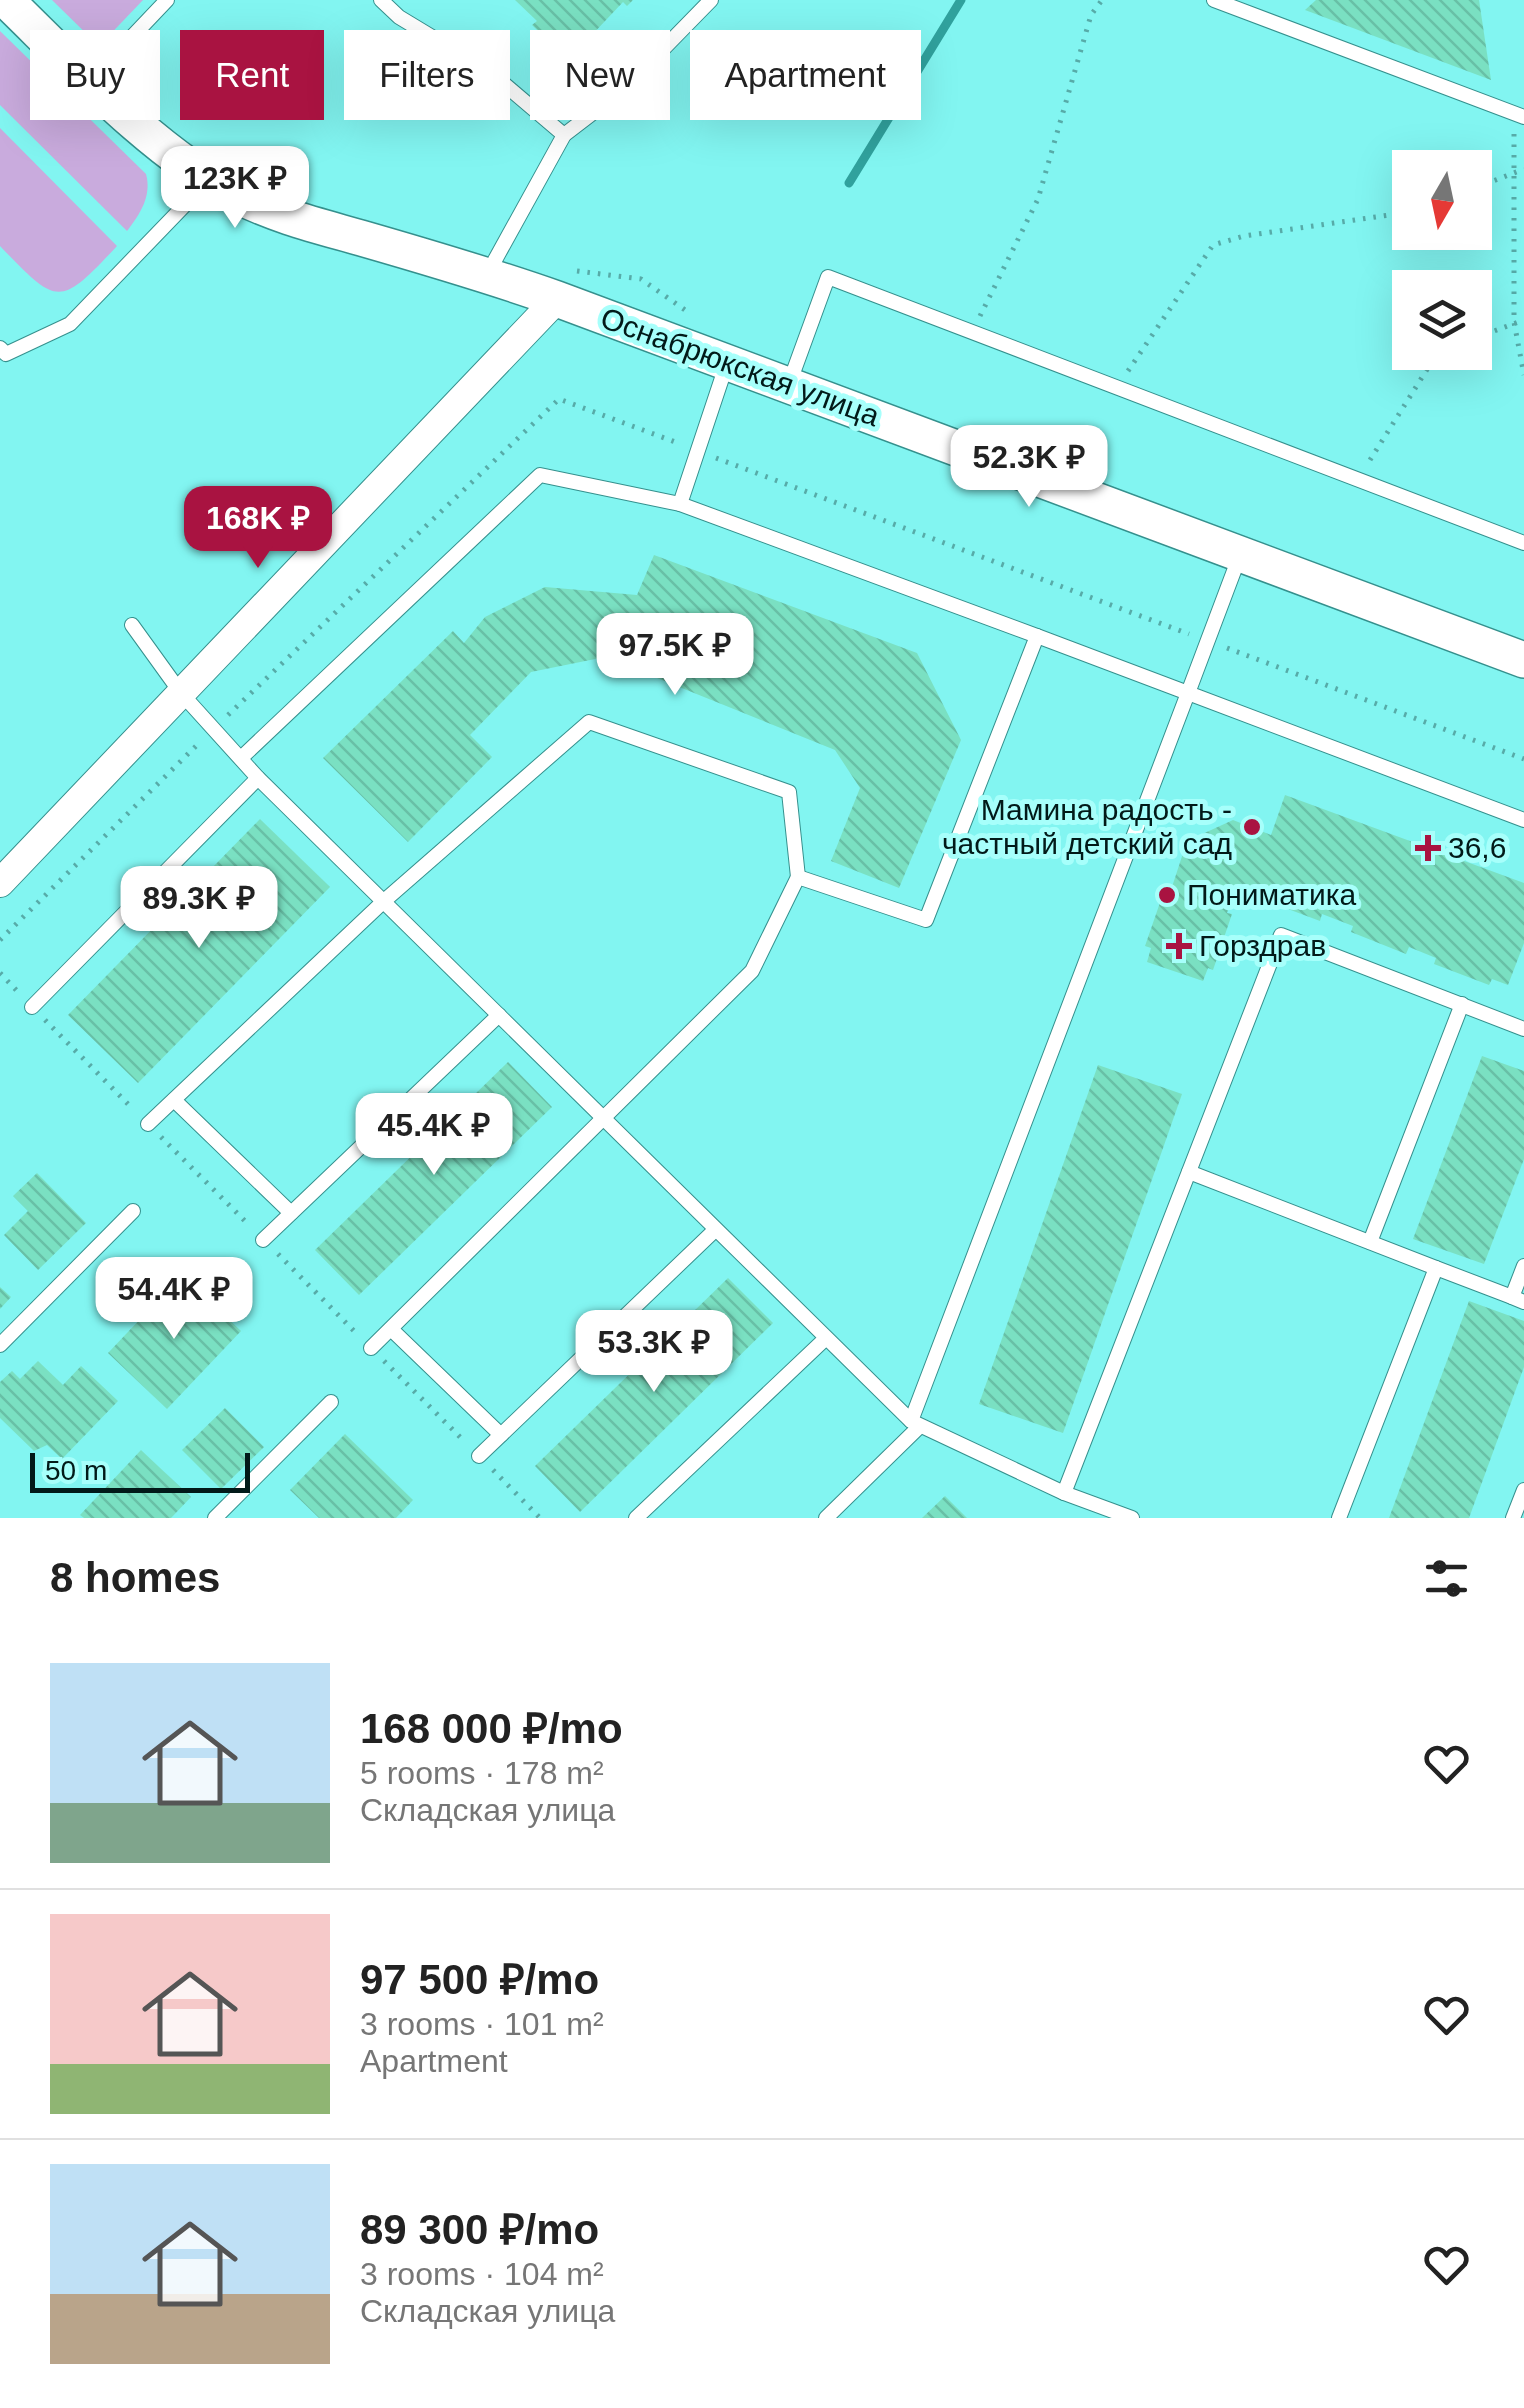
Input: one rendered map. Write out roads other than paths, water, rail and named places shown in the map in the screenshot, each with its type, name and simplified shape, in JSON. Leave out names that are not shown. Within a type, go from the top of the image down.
[{"type":"street","name":"Оснабрюкская улица","points":[[6,0],[37,30]]},
{"type":"street","name":"Оснабрюкская улица","points":[[136,120],[208,180],[279,214],[557,299],[1524,660]]},
{"type":"street","points":[[0,883],[557,299]]},
{"type":"lane","points":[[138,30],[167,0]]},
{"type":"lane","points":[[381,0],[399,18],[490,72],[564,135]]},
{"type":"lane","points":[[491,276],[495,260],[564,135],[624,89],[711,0]]},
{"type":"lane","points":[[1214,0],[1519,115]]},
{"type":"lane","points":[[0,348],[6,354],[70,324],[208,180]]},
{"type":"lane","points":[[788,384],[828,277],[1524,543]]},
{"type":"lane","points":[[680,504],[728,362]]},
{"type":"lane","points":[[241,758],[540,475],[680,504],[1524,820]]},
{"type":"lane","points":[[826,1518],[915,1424],[1240,554]]},
{"type":"lane","points":[[132,624],[181,693],[258,778],[915,1424],[1100,1513],[1132,1518]]},
{"type":"lane","points":[[798,877],[926,920],[1037,636]]},
{"type":"lane","points":[[148,1124],[384,902],[589,722],[789,792],[798,877],[752,971],[371,1348]]},
{"type":"lane","points":[[32,1007],[258,778]]},
{"type":"lane","points":[[1064,1493],[1282,935],[1523,1024]]},
{"type":"lane","points":[[1370,1242],[1462,1004]]},
{"type":"lane","points":[[264,1240],[498,1015]]},
{"type":"lane","points":[[174,1100],[291,1213]]},
{"type":"lane","points":[[1189,1172],[1518,1299],[1524,1266]]},
{"type":"lane","points":[[0,1345],[133,1211]]},
{"type":"lane","points":[[479,1456],[715,1230]]},
{"type":"lane","points":[[1339,1518],[1436,1268]]},
{"type":"lane","points":[[390,1329],[501,1435]]},
{"type":"lane","points":[[636,1518],[825,1339]]},
{"type":"lane","points":[[214,1518],[330,1402]]},
{"type":"lane","points":[[1513,1518],[1524,1490]]},
{"type":"waterway","points":[[849,183],[961,0]]},
{"type":"place","name":"Мамина радость - частный детский сад","points":[[1252,827]]},
{"type":"place","name":"36,6","points":[[1428,848]]},
{"type":"place","name":"Пониматика","points":[[1167,895]]},
{"type":"place","name":"Горздрав","points":[[1179,946]]}]
